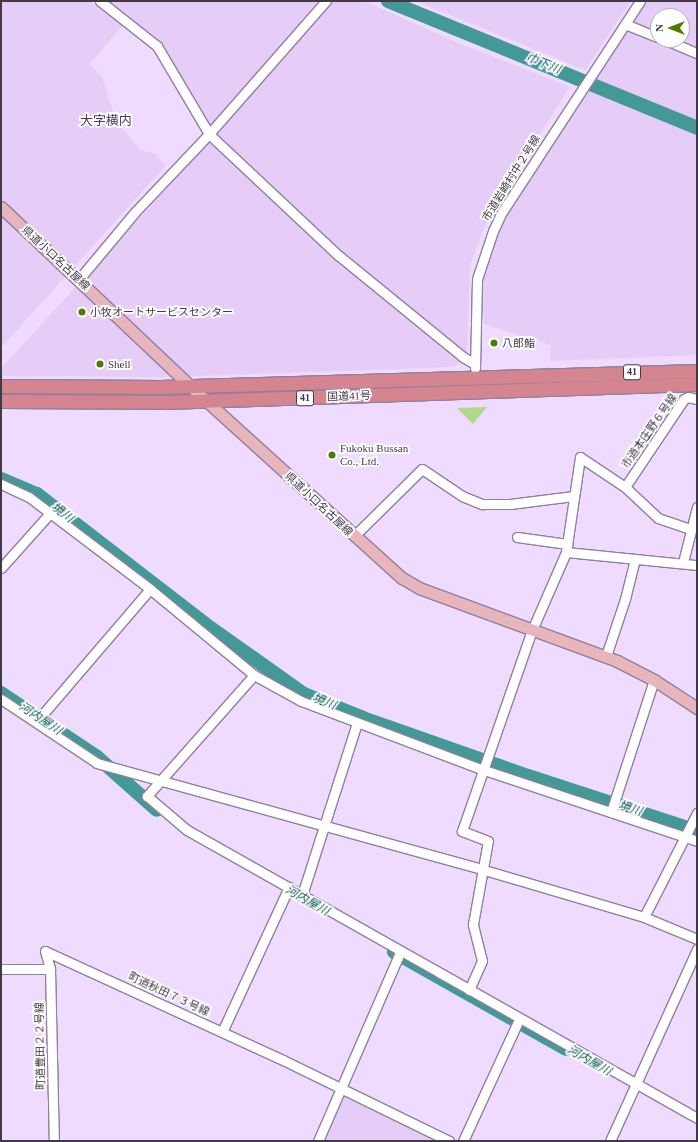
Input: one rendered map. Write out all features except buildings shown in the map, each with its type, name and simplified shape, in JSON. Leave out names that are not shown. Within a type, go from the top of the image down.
[{"type":"highway","name":"国道41号","points":[[1,386],[51,388],[190,386],[475,371],[697,371]]},
{"type":"highway","name":"国道41号","points":[[1,401],[121,403],[207,401],[697,384]]},
{"type":"main road","name":"県道小口名古屋線","points":[[1,207],[79,279],[190,386],[390,568],[419,588],[606,656],[654,680],[697,708]]},
{"type":"street","points":[[100,1],[157,46],[209,134],[338,255],[463,357],[475,371]]},
{"type":"street","points":[[79,279],[135,212],[209,134],[326,1]]},
{"type":"street","name":"市道岩崎村中２号線","points":[[476,392],[476,295],[485,250],[502,212],[640,1]]},
{"type":"street","points":[[625,24],[650,34]]},
{"type":"street","points":[[685,48],[697,53]]},
{"type":"street","name":"市道本庄野６号線","points":[[625,487],[684,400],[688,397],[697,399]]},
{"type":"street","points":[[469,990],[482,961],[473,924],[481,869],[488,841],[462,831],[532,630],[567,548],[573,496],[580,457],[625,487],[658,518],[690,529]]},
{"type":"street","points":[[354,536],[422,469],[462,496],[482,504],[510,504],[573,496]]},
{"type":"street","points":[[1,484],[29,497],[51,512],[150,589],[254,675],[301,701],[357,724],[484,769],[697,841]]},
{"type":"street","points":[[683,562],[690,529],[697,507]]},
{"type":"street","points":[[1,568],[51,512]]},
{"type":"street","points":[[517,537],[567,548],[635,559],[683,562],[697,566]]},
{"type":"street","points":[[606,656],[625,599],[635,559]]},
{"type":"street","points":[[36,722],[150,589]]},
{"type":"street","points":[[254,675],[147,796],[183,827],[400,952],[635,1085],[697,1118]]},
{"type":"street","points":[[611,812],[654,680]]},
{"type":"street","points":[[1,699],[97,764],[161,780],[481,869],[644,917],[697,939]]},
{"type":"street","points":[[302,895],[326,827],[357,724]]},
{"type":"street","points":[[644,917],[686,838],[697,813]]},
{"type":"street","points":[[222,1032],[288,887]]},
{"type":"street","points":[[610,1141],[697,949]]},
{"type":"street","name":"町道秋田７３号線","points":[[45,951],[283,1060],[341,1090],[449,1141]]},
{"type":"street","name":"町道豊田２２号線","points":[[45,951],[50,969],[54,1141]]},
{"type":"street","points":[[318,1141],[400,952]]},
{"type":"street","points":[[1,969],[50,969]]},
{"type":"street","points":[[463,1141],[519,1019]]},
{"type":"shaded area","points":[[1,1],[90,1],[122,26],[90,64],[102,77],[116,120],[140,150],[154,153],[166,165],[1,348]]},
{"type":"shaded area","points":[[107,1],[364,1],[461,44],[570,87],[491,210],[470,265],[467,354],[454,367],[166,377],[1,376],[1,368],[217,134],[217,130],[208,125],[161,42]]},
{"type":"shaded area","points":[[416,1],[631,1],[585,70]]},
{"type":"shaded area","points":[[648,1],[697,1],[697,355],[550,361],[551,345],[484,324],[483,280],[489,247],[508,208]]},
{"type":"shaded area","points":[[343,1092],[449,1141],[320,1141]]},
{"type":"green space","points":[[487,407],[473,424],[457,408]]},
{"type":"waterway","name":"巾下川","points":[[388,1],[697,128]]},
{"type":"waterway","name":"境川","points":[[1,479],[37,494],[205,624],[304,694],[363,718],[528,776],[697,831]]},
{"type":"waterway","name":"河内屋川","points":[[1,693],[96,756],[157,810]]},
{"type":"waterway","name":"河内屋川","points":[[394,952],[566,1049]]},
{"type":"place","name":"小牧オートサービスセンター","points":[[82,312]]},
{"type":"place","name":"八郎鮨","points":[[494,343]]},
{"type":"place","name":"Shell","points":[[100,364]]},
{"type":"place","name":"Fukoku Bussan Co., Ltd.","points":[[332,455]]},
{"type":"district","name":"大字横内","points":[[106,121]]}]
